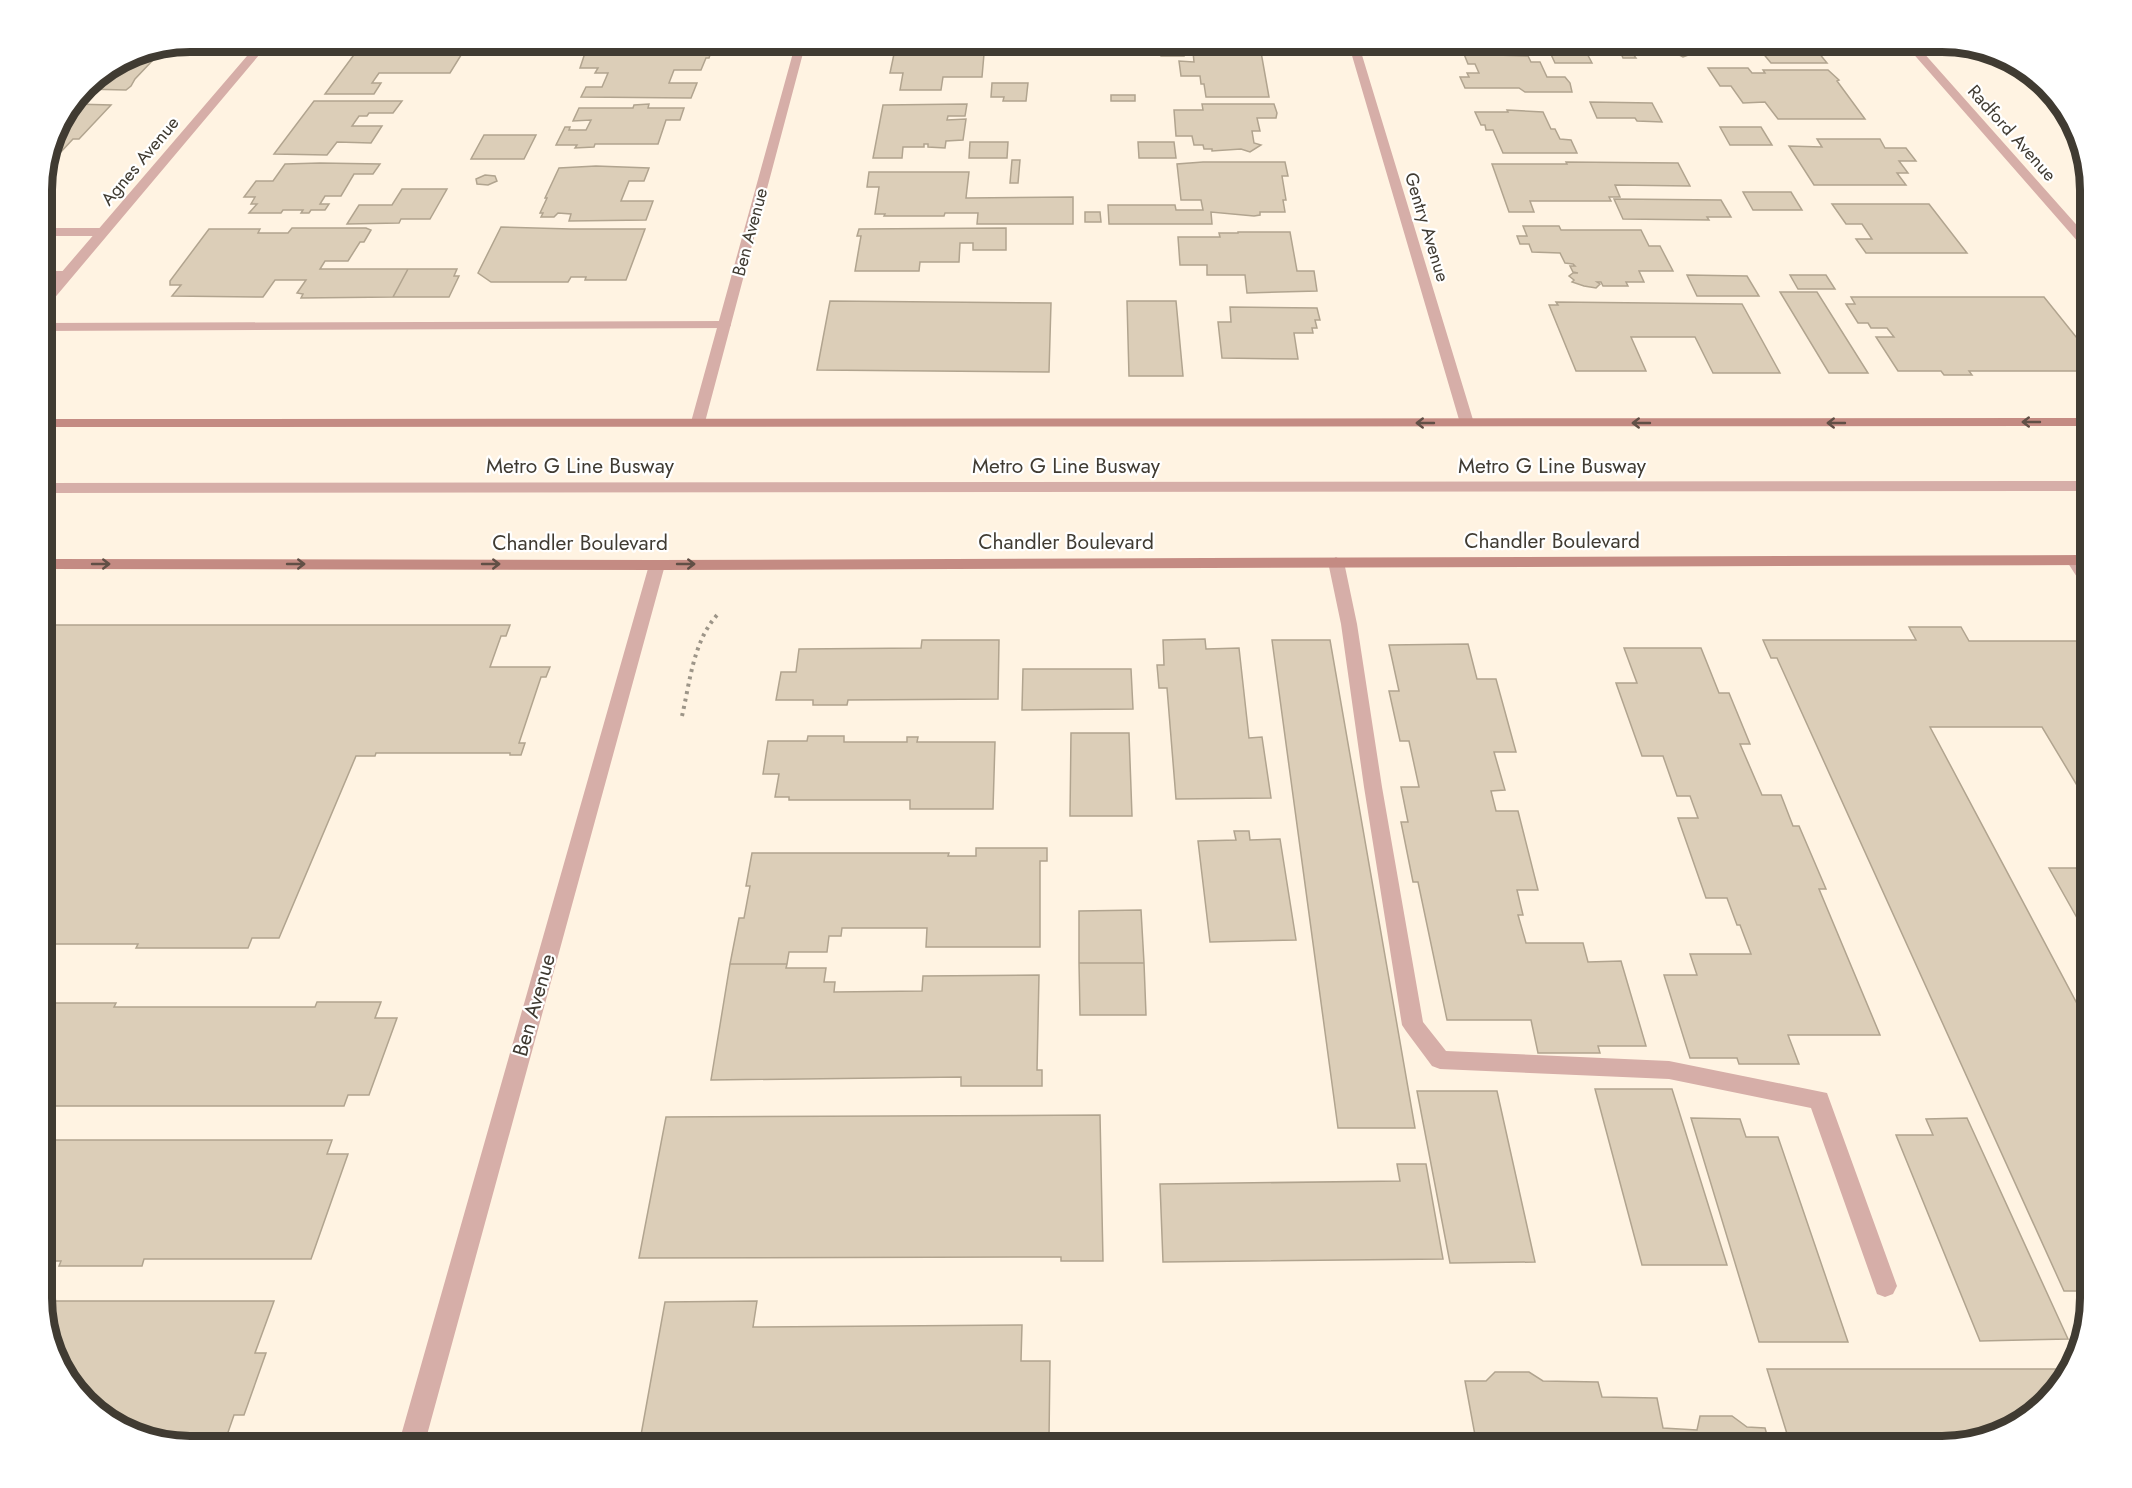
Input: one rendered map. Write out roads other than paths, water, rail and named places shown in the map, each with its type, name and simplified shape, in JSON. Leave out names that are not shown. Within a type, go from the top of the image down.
[{"type":"street","name":"Gentry Avenue","points":[[1356,52],[1467,423]]},
{"type":"street","name":"Radford Avenue","points":[[1917,52],[2080,237]]},
{"type":"street","name":"Agnes Avenue","points":[[53,291],[256,53]]},
{"type":"street","name":"Ben Avenue","points":[[698,422],[798,53]]},
{"type":"street","points":[[53,232],[103,232]]},
{"type":"street","points":[[53,274],[67,274]]},
{"type":"street","points":[[53,327],[724,325]]},
{"type":"street","points":[[53,423],[2080,422]]},
{"type":"street","name":"Metro G Line Busway","points":[[53,488],[2080,486]]},
{"type":"street","name":"Chandler Boulevard","points":[[53,564],[657,565],[2080,560]]},
{"type":"street","points":[[1336,562],[1349,624],[1373,787],[1413,1025],[1440,1060],[1669,1070],[1819,1100],[1885,1286]]},
{"type":"street","name":"Ben Avenue","points":[[414,1436],[657,565]]}]
